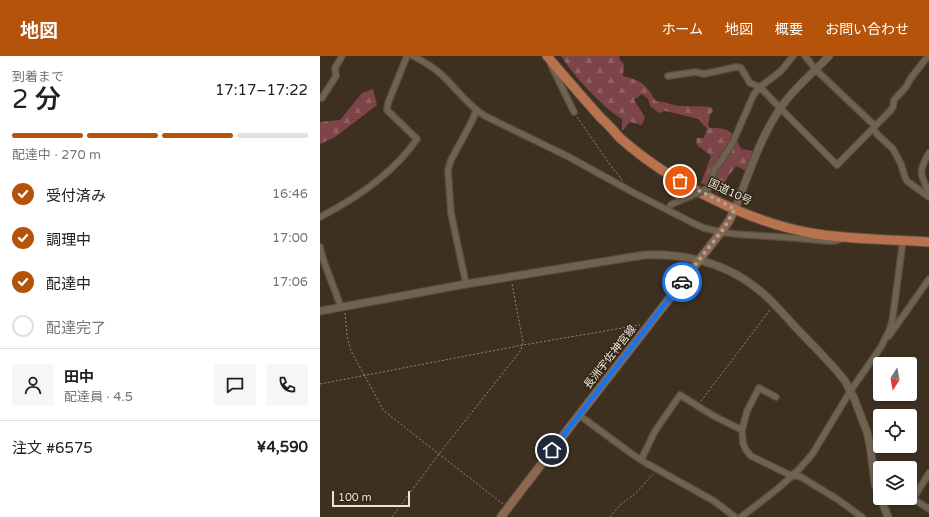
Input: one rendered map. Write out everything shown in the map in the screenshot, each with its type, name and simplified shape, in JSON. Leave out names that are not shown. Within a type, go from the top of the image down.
[{"type":"highway","name":"国道10号","points":[[547,56],[588,104],[628,144],[668,174],[735,209],[773,223],[803,231],[833,236],[929,242]]},
{"type":"main road","name":"長洲宇佐神宮線","points":[[501,517],[721,232],[735,209]]},
{"type":"street","points":[[320,98],[322,98],[336,76],[335,68],[342,56]]},
{"type":"street","points":[[320,217],[343,205],[381,178],[393,168],[417,139],[386,110],[407,56]]},
{"type":"street","points":[[412,56],[431,66],[442,75],[476,111],[569,157],[636,194],[695,224],[721,232],[828,241],[835,241],[850,237]]},
{"type":"street","points":[[547,56],[574,112]]},
{"type":"street","points":[[663,208],[711,186],[714,169],[732,144],[754,94],[760,87],[781,71],[793,56]]},
{"type":"street","points":[[805,56],[816,70],[873,124],[877,134],[893,149],[901,164],[907,181],[929,197]]},
{"type":"street","points":[[735,209],[766,130],[788,98],[829,56]]},
{"type":"street","points":[[668,76],[693,72],[704,74],[739,67],[750,83],[760,87],[837,165],[893,108],[894,100],[906,88],[911,78],[928,56]]},
{"type":"street","points":[[466,284],[451,213],[448,170],[451,160],[472,122],[476,111]]},
{"type":"street","points":[[929,153],[923,164],[921,173],[929,192]]},
{"type":"street","points":[[881,347],[889,331],[893,316],[903,240]]},
{"type":"street","points":[[320,247],[323,259],[343,306]]},
{"type":"street","points":[[320,311],[466,284],[644,255],[675,255],[699,260],[713,264],[746,281],[765,295],[843,377],[851,390],[867,432],[874,461]]},
{"type":"street","points":[[741,517],[782,486],[813,453],[851,390],[929,279]]},
{"type":"street","points":[[776,398],[760,388],[747,411],[742,430],[743,444],[746,450],[751,456],[788,474],[801,477],[862,517]]},
{"type":"street","points":[[641,460],[654,430],[680,395],[712,415],[742,430]]},
{"type":"street","points":[[579,415],[641,460],[714,501],[735,517]]},
{"type":"street","points":[[917,490],[929,473]]},
{"type":"street","points":[[917,502],[929,509]]},
{"type":"street","points":[[883,505],[888,517]]},
{"type":"path","points":[[574,112],[611,166],[626,184]]},
{"type":"path","points":[[392,517],[439,454],[521,350],[523,345],[510,277]]},
{"type":"path","points":[[697,405],[774,304]]},
{"type":"path","points":[[343,306],[348,339],[353,355],[384,411],[508,508]]},
{"type":"path","points":[[320,384],[523,345],[650,323]]},
{"type":"path","points":[[610,517],[620,505],[639,491],[657,469]]},
{"type":"green space","points":[[561,56],[619,56],[620,60],[624,64],[623,76],[642,83],[656,101],[679,106],[711,107],[713,111],[710,115],[708,125],[710,128],[729,131],[732,133],[741,148],[752,151],[749,165],[745,170],[736,166],[727,178],[721,190],[717,193],[711,187],[701,183],[711,156],[697,145],[696,138],[704,138],[707,128],[699,119],[665,111],[659,113],[650,106],[648,99],[642,94],[634,100],[645,117],[642,125],[630,122],[622,131],[622,119],[610,111],[593,95]]},
{"type":"green space","points":[[373,89],[377,105],[335,137],[320,144],[320,122],[340,120],[362,93]]},
{"type":"way so far","points":[[680,181],[735,209],[724,228],[682,282]]},
{"type":"route","points":[[552,450],[682,282]]}]
